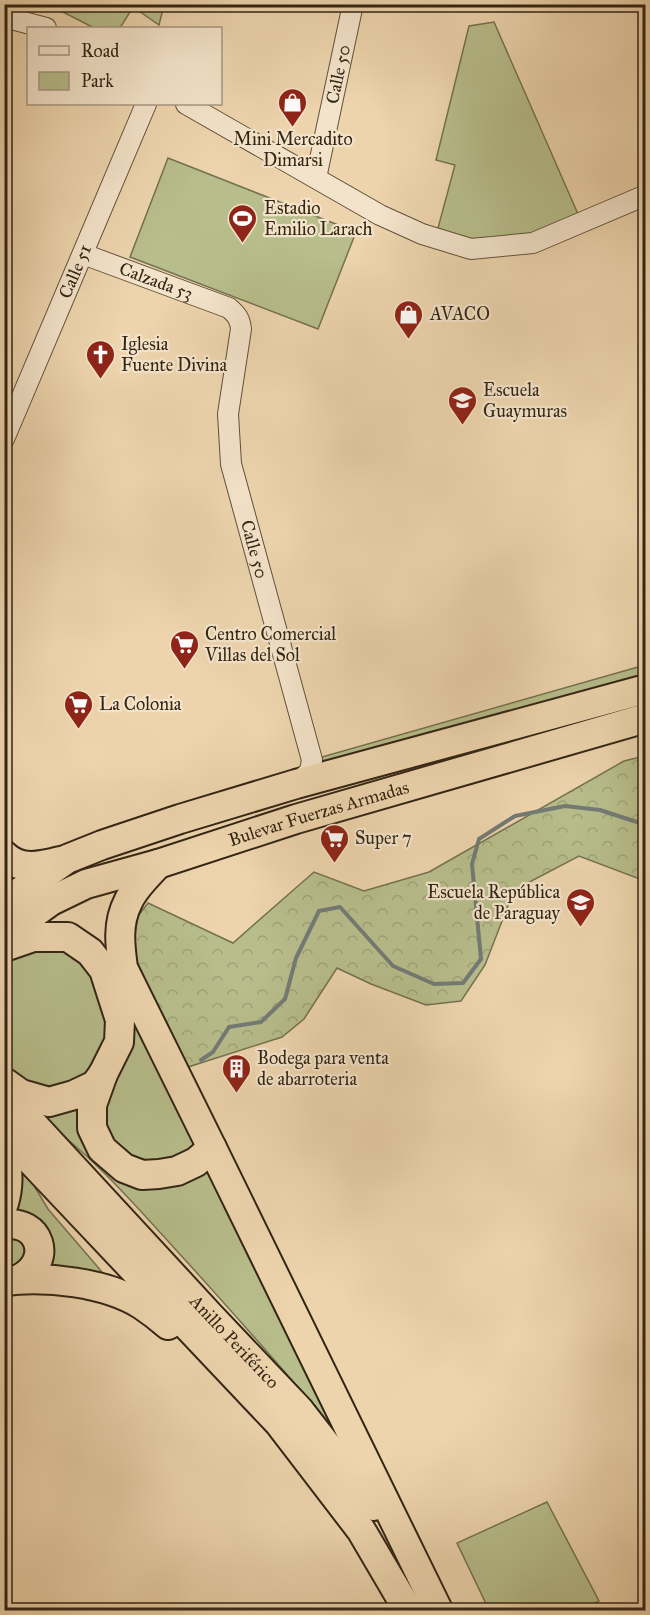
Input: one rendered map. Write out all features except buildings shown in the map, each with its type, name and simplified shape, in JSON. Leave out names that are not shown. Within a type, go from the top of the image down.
[{"type":"highway","name":"Bulevar Fuerzas Armadas","points":[[4,903],[68,860],[102,845],[296,784],[645,689]]},
{"type":"highway","name":"Bulevar Fuerzas Armadas","points":[[4,938],[51,901],[86,884],[158,864],[296,819],[645,718]]},
{"type":"highway","points":[[4,855],[22,866],[41,866],[68,860]]},
{"type":"highway","points":[[158,864],[127,902],[121,921],[120,944],[123,968],[437,1611]]},
{"type":"highway","points":[[4,947],[33,937],[68,937],[90,952],[104,970],[120,1020],[119,1042],[103,1074],[92,1105],[93,1128],[102,1149],[124,1168],[142,1175],[177,1171],[196,1162],[212,1148]]},
{"type":"highway","points":[[4,1082],[21,1094],[49,1102],[75,1095],[95,1085],[103,1074]]},
{"type":"highway","name":"Anillo Periférico","points":[[4,1094],[300,1411],[375,1508],[437,1611]]},
{"type":"highway","name":"Anillo Periférico","points":[[4,1132],[279,1423],[354,1521],[408,1611]]},
{"type":"highway","points":[[4,1154],[9,1182],[4,1203]]},
{"type":"highway","points":[[4,1225],[21,1225],[30,1230],[39,1248],[39,1258],[35,1267],[28,1275],[12,1280]]},
{"type":"highway","points":[[12,1280],[63,1281],[87,1285],[124,1296],[154,1313],[224,1366]]},
{"type":"street","name":"Calle 50","points":[[316,178],[353,4]]},
{"type":"street","points":[[4,17],[42,27]]},
{"type":"street","name":"Calle 51","points":[[4,439],[146,105]]},
{"type":"street","points":[[188,105],[380,215],[422,234],[471,249],[533,243],[645,195]]},
{"type":"street","name":"Calzada 53","points":[[83,254],[229,308]]},
{"type":"street","name":"Calle 50","points":[[229,308],[237,315],[240,322],[228,414],[231,464],[312,760],[310,771],[296,784]]},
{"type":"green space","points":[[58,4],[164,5],[159,25],[133,7],[121,27],[92,27],[59,10]]},
{"type":"green space","points":[[494,22],[578,214],[532,235],[472,242],[438,228],[455,165],[436,160],[469,26]]},
{"type":"green space","name":"Estadio Emilio Larach","points":[[168,158],[356,232],[318,329],[130,257]]},
{"type":"green space","points":[[645,665],[645,684],[326,772],[322,757]]},
{"type":"green space","points":[[645,756],[645,881],[579,856],[514,890],[485,965],[461,1001],[426,1005],[337,968],[304,1019],[282,1037],[185,1068],[136,959],[134,938],[138,916],[148,903],[233,943],[314,872],[364,891],[429,872],[624,761]]},
{"type":"green space","points":[[70,948],[92,966],[111,1036],[91,1077],[52,1092],[5,1074],[4,961],[26,949]]},
{"type":"green space","points":[[129,1010],[199,1145],[185,1158],[138,1162],[116,1149],[106,1133],[104,1115],[109,1090],[122,1069],[128,1043]]},
{"type":"green space","points":[[77,1104],[147,1188],[178,1184],[206,1170],[349,1446],[125,1194],[71,1142],[31,1111]]},
{"type":"green space","points":[[17,1168],[33,1184],[48,1209],[102,1272],[121,1285],[42,1270],[8,1209]]},
{"type":"green space","points":[[5,1237],[22,1240],[24,1255],[15,1265],[5,1269]]},
{"type":"green space","points":[[547,1502],[599,1601],[581,1610],[489,1610],[457,1543]]},
{"type":"waterway","points":[[201,1060],[213,1052],[229,1027],[261,1022],[285,999],[296,958],[319,911],[340,907],[393,966],[434,984],[463,983],[481,959],[472,864],[479,839],[515,816],[565,806],[600,810],[646,825]]},
{"type":"place","name":"Mini Mercadito Dimarsi","points":[[293,128]]},
{"type":"place","name":"Estadio Emilio Larach","points":[[243,244]]},
{"type":"place","name":"AVACO","points":[[409,340]]},
{"type":"place","name":"Iglesia Fuente Divina","points":[[100,380]]},
{"type":"place","name":"Escuela Guaymuras","points":[[462,426]]},
{"type":"place","name":"Centro Comercial Villas del Sol","points":[[184,670]]},
{"type":"place","name":"La Colonia","points":[[78,730]]},
{"type":"place","name":"Super 7","points":[[334,864]]},
{"type":"place","name":"Escuela República de Paraguay","points":[[581,928]]},
{"type":"place","name":"Bodega para venta de abarroteria","points":[[236,1094]]}]
